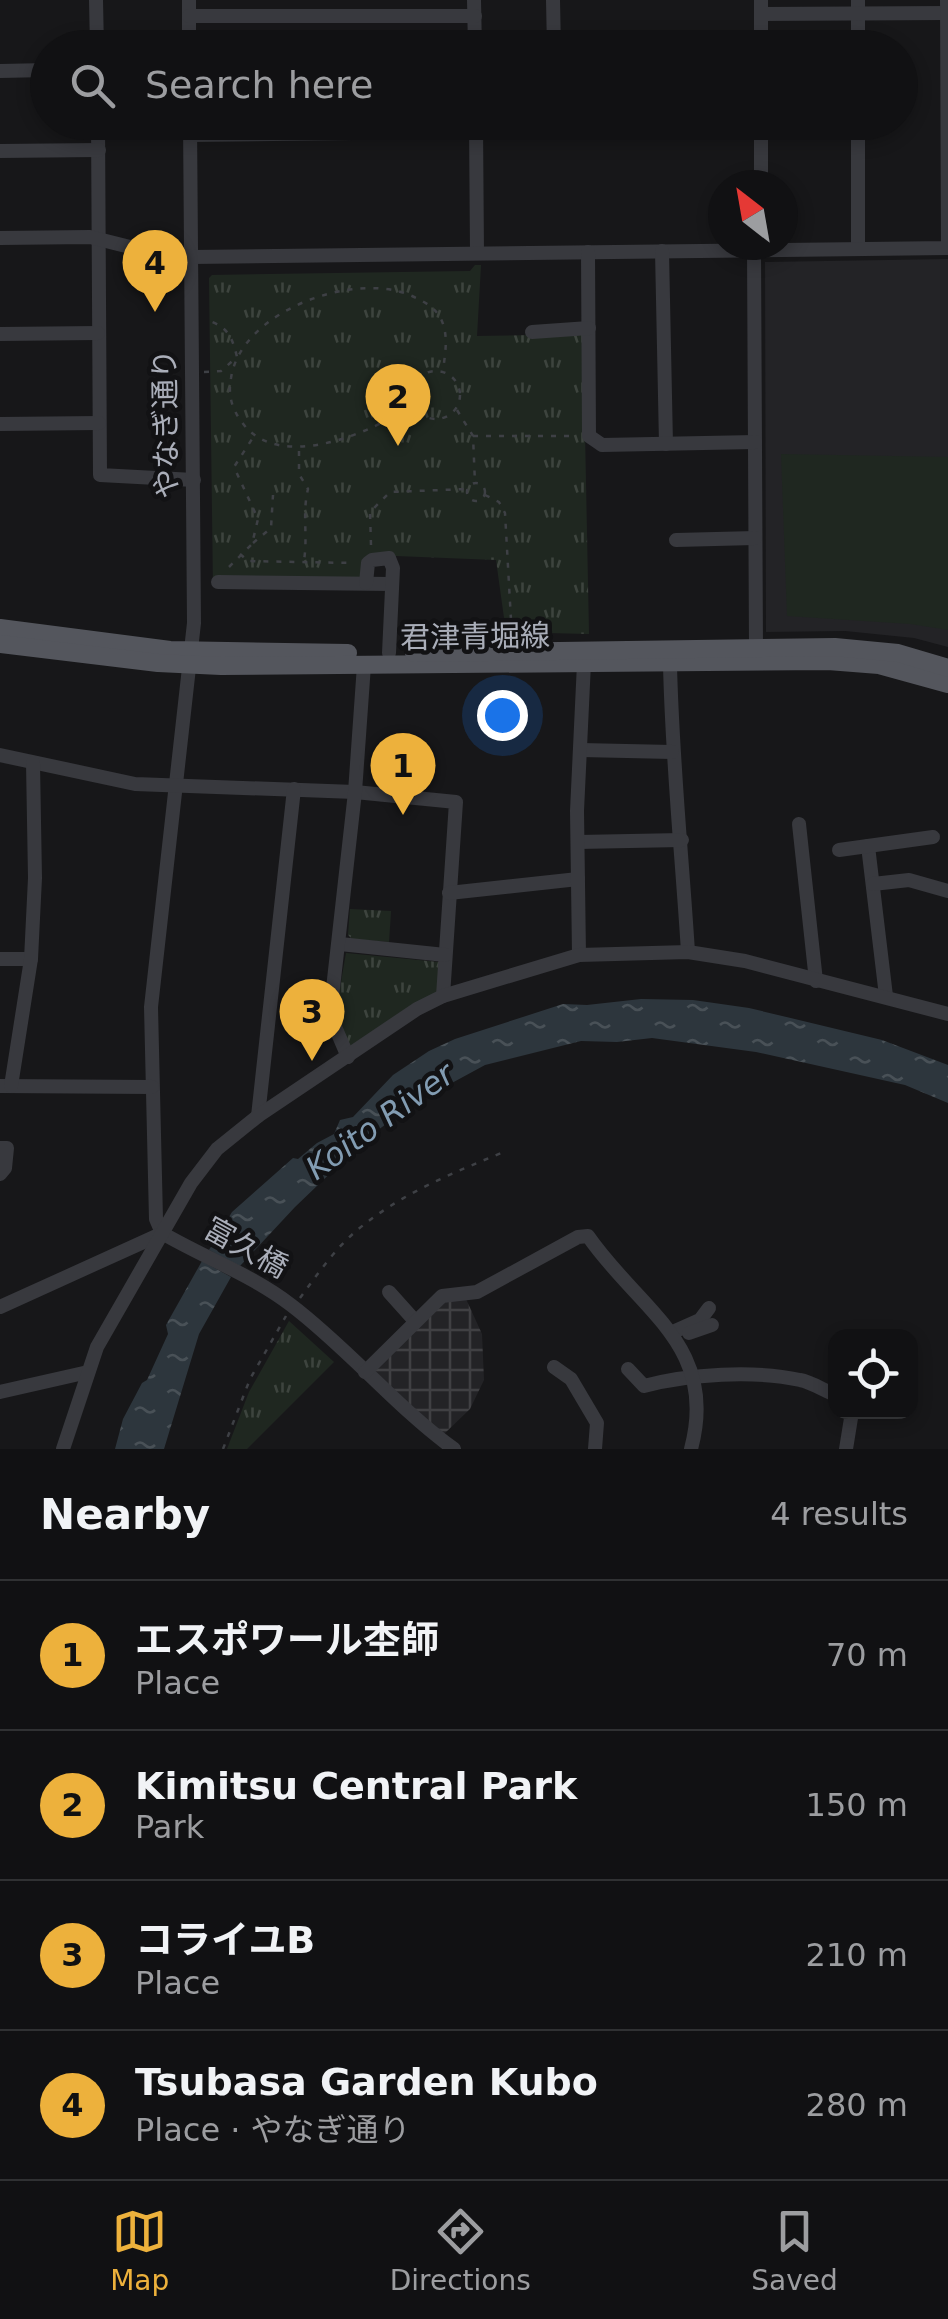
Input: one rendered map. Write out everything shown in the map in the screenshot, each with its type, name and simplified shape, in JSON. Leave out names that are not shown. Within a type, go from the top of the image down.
[{"type":"main road","name":"君津青堀線","points":[[0,628],[191,658],[756,648],[870,650],[898,653],[948,668]]},
{"type":"main road","name":"君津青堀線","points":[[0,644],[364,665],[828,661],[879,665],[948,684]]},
{"type":"street","points":[[96,0],[97,30]]},
{"type":"street","points":[[189,0],[189,30]]},
{"type":"street","points":[[553,0],[554,30]]},
{"type":"street","points":[[798,248],[948,248],[948,0]]},
{"type":"street","points":[[761,7],[948,12]]},
{"type":"street","points":[[189,16],[474,8]]},
{"type":"street","points":[[0,71],[30,70]]},
{"type":"street","points":[[98,140],[100,475],[194,480]]},
{"type":"street","name":"やなぎ通り","points":[[167,1236],[156,1219],[150,1007],[194,624],[190,140]]},
{"type":"street","points":[[476,140],[476,253]]},
{"type":"street","points":[[761,140],[761,170]]},
{"type":"street","points":[[858,140],[858,249]]},
{"type":"street","points":[[0,152],[98,150]]},
{"type":"street","points":[[0,238],[97,238],[154,253],[191,257],[708,250]]},
{"type":"street","points":[[662,251],[666,444]]},
{"type":"street","points":[[588,252],[589,436],[602,445],[755,442]]},
{"type":"street","points":[[756,648],[758,260]]},
{"type":"street","points":[[532,332],[589,328]]},
{"type":"street","points":[[0,334],[98,333]]},
{"type":"street","points":[[0,424],[100,423]]},
{"type":"street","points":[[676,540],[755,538]]},
{"type":"street","points":[[366,583],[368,563],[389,558],[394,568],[389,653]]},
{"type":"street","points":[[219,580],[392,584]]},
{"type":"street","points":[[579,955],[584,663]]},
{"type":"street","points":[[670,664],[672,752],[688,952]]},
{"type":"street","points":[[348,1057],[330,1015],[340,944],[364,665]]},
{"type":"street","points":[[581,750],[672,752]]},
{"type":"street","points":[[0,755],[135,784],[354,792],[456,802],[442,996]]},
{"type":"street","points":[[33,763],[31,959],[6,1086],[152,1087]]},
{"type":"street","points":[[258,1116],[294,789]]},
{"type":"street","points":[[799,824],[816,981]]},
{"type":"street","points":[[838,850],[933,837]]},
{"type":"street","points":[[578,842],[682,840]]},
{"type":"street","points":[[868,846],[886,996]]},
{"type":"street","points":[[449,893],[578,879]]},
{"type":"street","points":[[873,884],[909,880],[948,891]]},
{"type":"street","points":[[340,944],[445,956]]},
{"type":"street","points":[[62,1449],[97,1347],[167,1236],[191,1183],[217,1149],[258,1116],[442,996],[579,955],[688,952],[745,961],[948,1014]]},
{"type":"street","points":[[0,959],[31,959]]},
{"type":"street","points":[[0,1148],[7,1148],[5,1168],[0,1174]]},
{"type":"street","points":[[0,1307],[167,1236]]},
{"type":"street","name":"富久橋","points":[[167,1236],[271,1290],[454,1449]]},
{"type":"street","points":[[363,1370],[442,1296],[477,1292],[578,1236],[588,1236],[603,1258],[676,1331],[700,1406],[691,1449]]},
{"type":"street","points":[[389,1292],[415,1320]]},
{"type":"street","points":[[676,1331],[700,1320],[709,1308]]},
{"type":"street","points":[[676,1331],[690,1334],[712,1325]]},
{"type":"street","points":[[554,1367],[571,1380],[596,1423],[595,1449]]},
{"type":"street","points":[[628,1369],[644,1386],[690,1376],[802,1380],[828,1391]]},
{"type":"street","points":[[0,1392],[88,1372]]},
{"type":"street","points":[[846,1449],[851,1419]]},
{"type":"path","points":[[193,373],[222,372],[258,332],[301,304],[340,291],[383,287],[425,302],[440,316],[447,339],[443,371]]},
{"type":"path","points":[[192,316],[220,324],[231,336],[237,357],[229,396],[235,413],[254,436],[300,448],[356,434],[414,404]]},
{"type":"path","points":[[443,371],[454,378],[460,396],[456,409],[448,416],[433,419],[420,413],[412,390],[418,378],[443,371]]},
{"type":"path","points":[[456,409],[473,436],[476,482],[484,488],[485,495]]},
{"type":"path","points":[[252,544],[258,519],[234,467],[254,436]]},
{"type":"path","points":[[473,436],[589,436]]},
{"type":"path","points":[[300,448],[299,474],[308,489],[303,562]]},
{"type":"path","points":[[362,552],[371,546],[370,512],[390,492],[466,489],[476,482]]},
{"type":"path","points":[[466,489],[473,502],[485,495]]},
{"type":"path","points":[[219,580],[240,554],[271,528],[273,495]]},
{"type":"path","points":[[485,495],[500,502],[505,513],[513,651]]},
{"type":"path","points":[[240,554],[248,561],[356,563],[361,559]]},
{"type":"path","points":[[222,1449],[250,1379],[278,1328],[352,1234],[420,1188],[506,1150]]},
{"type":"shaded area","points":[[948,259],[948,647],[914,638],[845,631],[766,632],[765,262]]},
{"type":"shaded area","points":[[466,1299],[482,1334],[484,1380],[470,1409],[444,1434],[397,1397],[375,1373],[374,1366],[443,1301]]},
{"type":"green space","points":[[481,265],[477,336],[583,334],[589,634],[506,632],[496,560],[372,555],[361,588],[213,587],[209,278],[470,271]]},
{"type":"green space","points":[[781,454],[948,457],[948,630],[787,616]]},
{"type":"green space","points":[[350,909],[391,911],[389,942],[352,939],[348,935]]},
{"type":"green space","points":[[346,953],[439,962],[439,990],[355,1048],[348,1045],[335,1017]]},
{"type":"green space","points":[[289,1321],[334,1362],[247,1449],[227,1449],[249,1392]]},
{"type":"water","name":"Koito River","points":[[693,1000],[749,1008],[882,1040],[948,1065],[948,1103],[905,1085],[756,1052],[652,1038],[581,1041],[485,1065],[434,1089],[367,1138],[240,1266],[209,1250],[232,1212],[293,1158],[298,1159],[334,1134],[340,1120],[353,1117],[393,1075],[429,1051],[563,1004]]},
{"type":"water","points":[[202,1261],[231,1277],[199,1334],[164,1449],[115,1449],[123,1419],[168,1334],[166,1325]]},
{"type":"place","name":"Tsubasa Garden Kubo","points":[[155,312]]},
{"type":"place","name":"Kimitsu Central Park","points":[[398,446]]},
{"type":"place","name":"エスポワール杢師","points":[[403,815]]},
{"type":"place","name":"コライユB","points":[[312,1061]]}]
